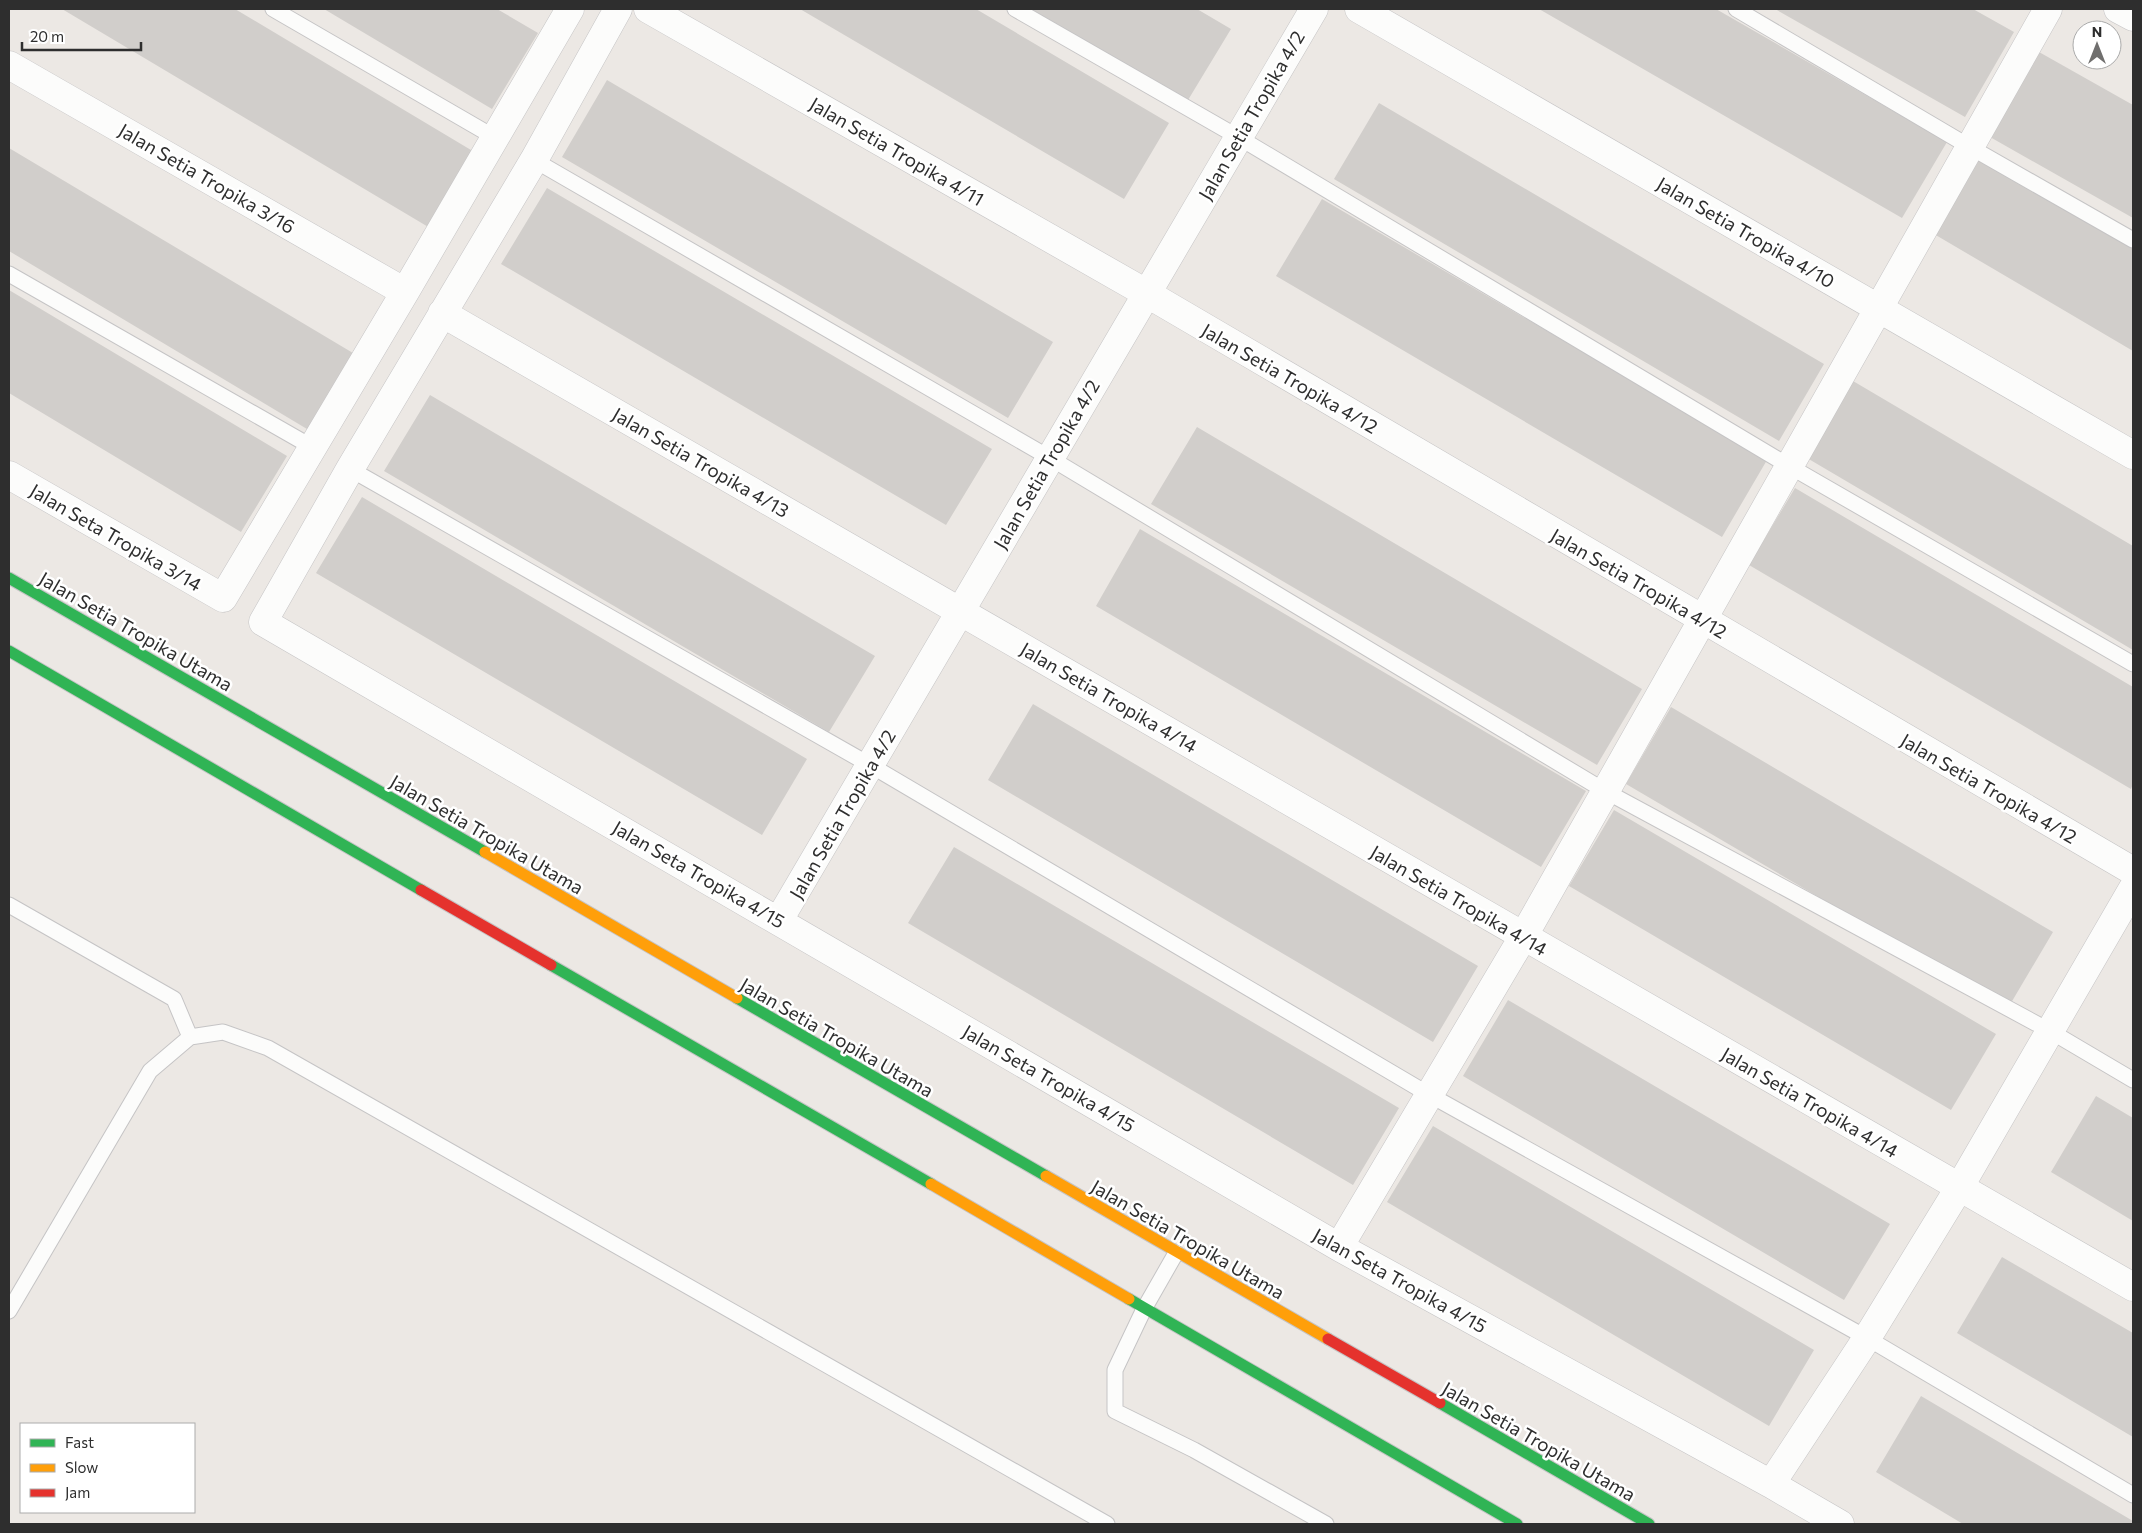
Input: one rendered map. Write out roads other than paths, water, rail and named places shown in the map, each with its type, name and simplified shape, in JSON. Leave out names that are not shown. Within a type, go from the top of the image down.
[{"type":"main road","name":"Jalan Setia Tropika Utama","points":[[9,578],[1176,1253],[1649,1524]]},
{"type":"main road","points":[[9,651],[1517,1524]]},
{"type":"street","points":[[312,447],[570,9]]},
{"type":"street","points":[[350,469],[534,160],[618,9]]},
{"type":"street","name":"Jalan Setia Tropika 4/11","points":[[648,9],[1146,293]]},
{"type":"street","name":"Jalan Setia Tropika 4/2","points":[[779,920],[1314,9]]},
{"type":"street","name":"Jalan Setia Tropika 4/10","points":[[1359,9],[2133,455]]},
{"type":"street","points":[[1339,1247],[1428,1094],[1523,937],[2048,9]]},
{"type":"street","points":[[2118,9],[2133,17]]},
{"type":"street","name":"Jalan Setia Tropika 3/16","points":[[9,65],[405,292]]},
{"type":"street","name":"Jalan Setia Tropika 4/12","points":[[1146,293],[2133,872]]},
{"type":"street","name":"Jalan Setia Tropika 4/13","points":[[442,313],[961,611]]},
{"type":"street","name":"Jalan Seta Tropika 3/14","points":[[9,475],[222,598],[312,447]]},
{"type":"street","name":"Jalan Seta Tropika 4/15","points":[[350,469],[263,622],[1339,1247],[1771,1484],[1840,1524]]},
{"type":"street","name":"Jalan Setia Tropika 4/14","points":[[961,611],[1523,937],[2133,1287]]},
{"type":"street","points":[[1771,1484],[1867,1338],[1959,1188],[2133,888]]},
{"type":"lane","points":[[273,9],[494,137]]},
{"type":"lane","points":[[1015,9],[1238,137],[1789,466],[2133,664]]},
{"type":"lane","points":[[1736,9],[1970,147],[2133,240]]},
{"type":"lane","points":[[534,160],[1050,458],[1605,791],[2050,1031],[2133,1080]]},
{"type":"lane","points":[[9,274],[312,447]]},
{"type":"lane","points":[[350,469],[870,765],[1428,1094],[1867,1338],[2133,1495]]},
{"type":"lane","points":[[9,905],[174,998],[190,1037]]},
{"type":"lane","points":[[9,1310],[150,1071],[190,1037],[222,1032],[268,1048],[1107,1524]]},
{"type":"lane","points":[[1176,1253],[1144,1309],[1115,1370],[1115,1411],[1194,1450],[1326,1524]]}]
